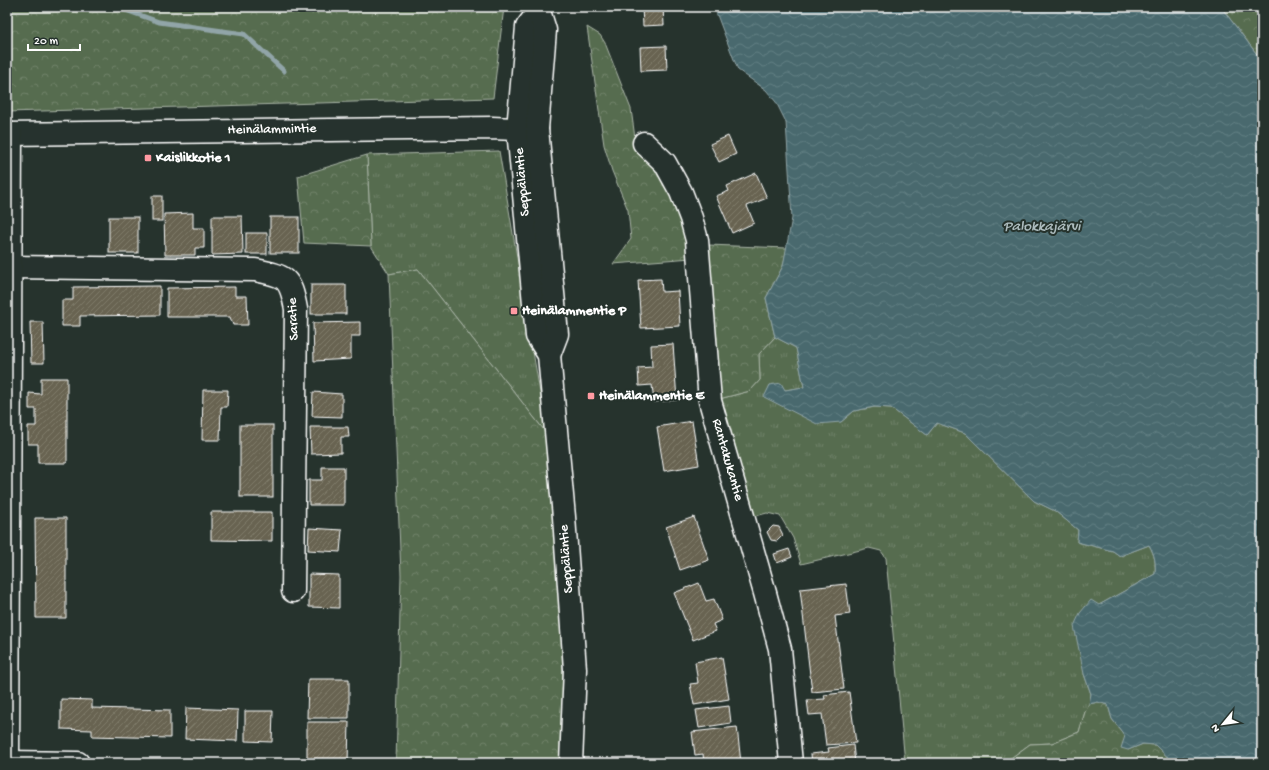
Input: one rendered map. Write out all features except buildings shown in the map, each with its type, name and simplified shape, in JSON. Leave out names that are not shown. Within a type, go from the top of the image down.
[{"type":"street","name":"Seppäläntie","points":[[539,9],[527,27],[528,129],[538,336],[548,354],[564,517],[574,668],[571,763]]},
{"type":"street","name":"Heinälammintie","points":[[9,134],[492,128],[528,129]]},
{"type":"street","points":[[9,134],[10,267],[8,763],[78,763]]},
{"type":"street","name":"Rantakukantie","points":[[644,143],[665,163],[681,192],[691,218],[697,240],[710,401],[766,592],[780,649],[791,763]]},
{"type":"street","name":"Saratie","points":[[10,267],[255,270],[273,273],[286,280],[292,290],[296,309],[293,591]]},
{"type":"green space","points":[[7,7],[504,7],[493,98],[7,112]]},
{"type":"green space","points":[[1221,7],[1262,7],[1262,61]]},
{"type":"green space","points":[[587,27],[600,35],[605,43],[631,109],[635,138],[666,172],[708,245],[787,248],[783,266],[766,298],[775,337],[759,354],[760,380],[750,391],[719,399],[705,257],[613,264],[631,239],[628,210],[612,171],[604,145]]},
{"type":"green space","points":[[499,151],[547,434],[418,269],[389,274],[371,246],[367,155]]},
{"type":"green space","points":[[367,155],[371,246],[304,243],[298,176]]},
{"type":"green space","points":[[418,269],[547,434],[564,611],[563,691],[566,763],[396,763],[401,575],[389,274]]},
{"type":"green space","points":[[775,337],[796,348],[804,387],[785,390],[770,385],[765,397],[841,422],[854,411],[875,407],[891,408],[927,435],[937,423],[965,433],[1034,501],[1055,511],[1078,530],[1077,542],[1113,551],[1120,556],[1149,545],[1155,559],[1155,574],[1099,605],[1084,674],[1091,694],[1079,732],[1052,743],[1030,744],[1004,763],[905,763],[886,558],[881,551],[869,548],[801,564],[793,538],[780,516],[767,513],[752,517],[719,399],[750,391],[760,380],[759,354]]},
{"type":"green space","points":[[1098,702],[1108,705],[1112,719],[1125,736],[1128,750],[1143,744],[1155,745],[1174,763],[1004,763],[1030,744],[1052,743],[1079,732],[1089,704]]},
{"type":"water","name":"Palokkajärvi","points":[[714,7],[1221,7],[1262,61],[1262,763],[1174,763],[1155,745],[1143,744],[1128,750],[1121,748],[1125,736],[1112,719],[1108,705],[1098,702],[1089,704],[1091,694],[1084,674],[1074,626],[1080,613],[1091,600],[1099,605],[1155,574],[1155,559],[1149,545],[1120,556],[1113,551],[1077,542],[1078,530],[1055,511],[1034,501],[965,433],[937,423],[927,435],[891,408],[874,407],[854,411],[841,422],[817,424],[764,397],[770,385],[781,383],[785,390],[804,387],[796,348],[775,337],[766,298],[783,266],[792,218],[786,122],[776,102],[766,90],[738,70]]},
{"type":"waterway","points":[[117,7],[159,22],[244,34],[284,71]]},
{"type":"place","name":"Kaislikkotie 1","points":[[148,158]]},
{"type":"place","name":"Heinälammentie P","points":[[514,311]]},
{"type":"place","name":"Heinälammentie E","points":[[591,396]]}]
